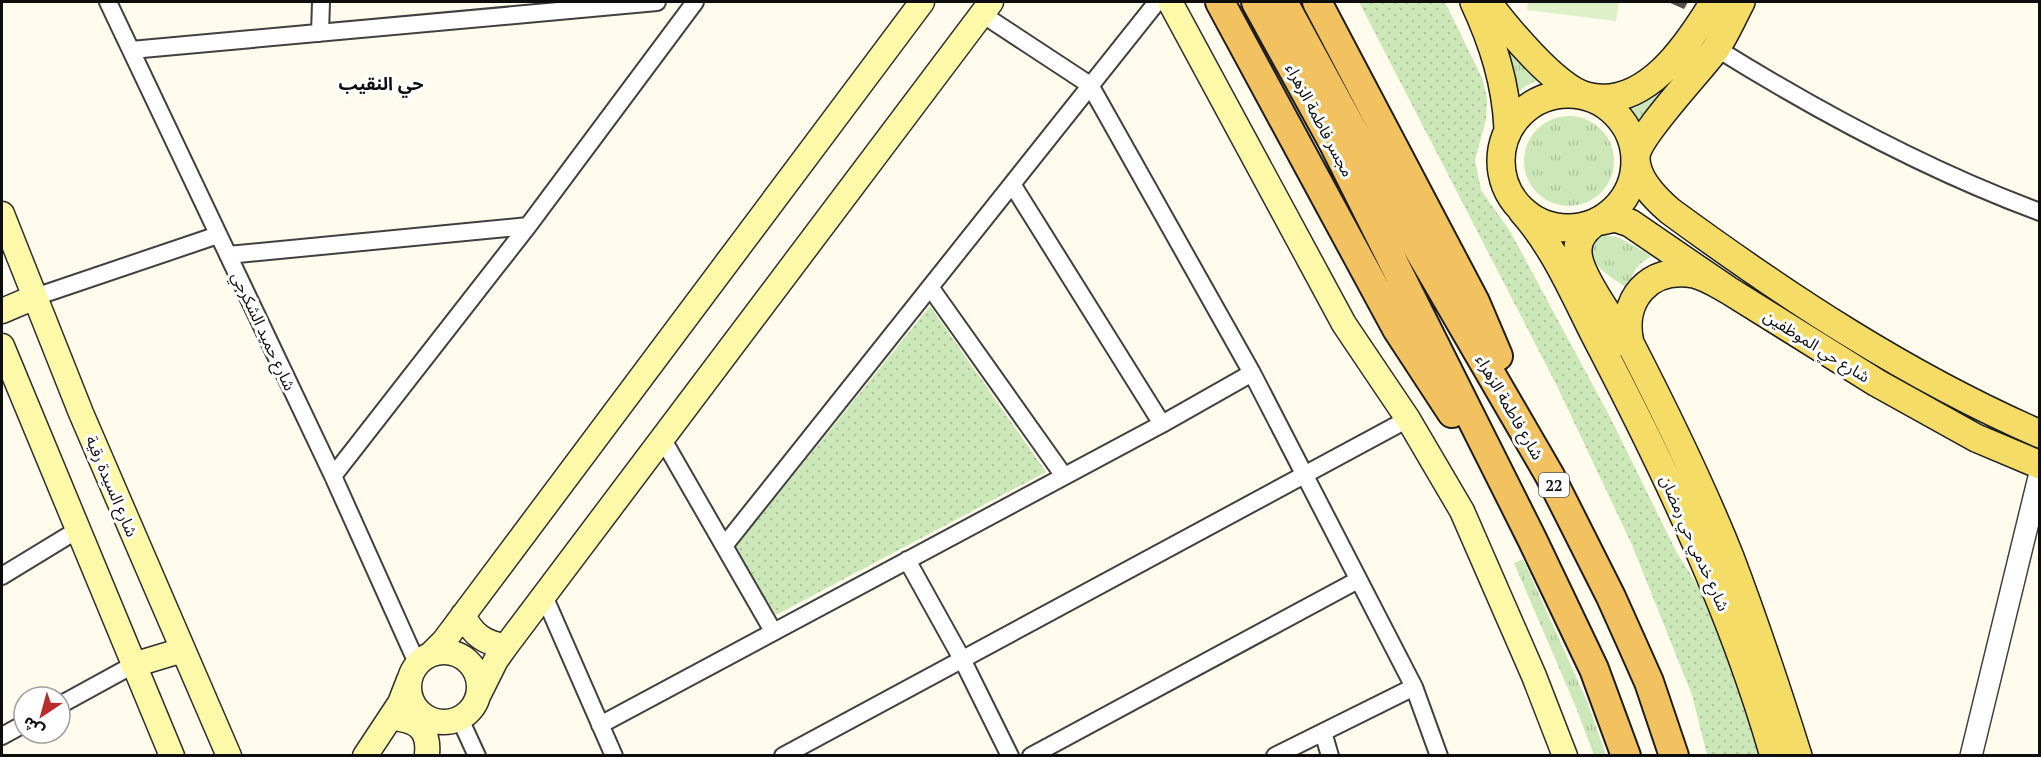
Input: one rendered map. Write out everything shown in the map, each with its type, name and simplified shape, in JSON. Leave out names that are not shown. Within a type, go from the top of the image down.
[{"type":"highway","points":[[1220,2],[1397,329],[1508,493]]},
{"type":"highway","name":"مجسر فاطمة الزهراء","points":[[1256,2],[1333,142],[1394,234]]},
{"type":"highway","name":"مجسر فاطمة الزهراء","points":[[1282,2],[1394,234]]},
{"type":"highway","points":[[1317,2],[1474,302],[1550,476]]},
{"type":"highway","name":"22","points":[[1394,234],[1508,493],[1575,628],[1610,709],[1626,756]]},
{"type":"highway","name":"شارع فاطمة الزهراء","points":[[1394,234],[1550,476],[1634,646],[1674,756]]},
{"type":"main road","points":[[365,756],[400,703],[419,666],[444,641],[922,2]]},
{"type":"main road","points":[[1170,2],[1344,324],[1408,419],[1462,511],[1534,676],[1565,756]]},
{"type":"main road","points":[[1474,2],[1491,41],[1501,74],[1508,110],[1508,129],[1501,150],[1501,172],[1509,193],[1522,211],[1556,228],[1574,229],[1597,222]]},
{"type":"main road","points":[[1486,2],[1568,87],[1605,104],[1622,119],[1632,138],[1636,160]]},
{"type":"main road","points":[[1508,129],[1522,111],[1541,99],[1563,93],[1598,97],[1630,93],[1650,80],[1678,54],[1695,33],[1714,2]]},
{"type":"main road","points":[[1640,363],[1590,284],[1580,262],[1578,251],[1580,240],[1584,232],[1616,209],[1627,195],[1634,178],[1641,143],[1716,48],[1741,2]]},
{"type":"main road","points":[[426,755],[472,709],[496,660],[506,646],[987,8]]},
{"type":"main road","name":"شارع حي الموظفين","points":[[1636,160],[1646,185],[1657,199],[1762,277],[1852,335],[1940,385],[2040,434]]},
{"type":"main road","name":"شارع خدمي حي رمضان","points":[[1522,211],[1540,233],[1666,476],[1712,578],[1752,684],[1774,756]]},
{"type":"main road","name":"شارع السيدة رقية","points":[[2,214],[81,413],[229,756]]},
{"type":"main road","name":"شارع حي الموظفين","points":[[1597,222],[1615,218],[1630,223],[1728,290],[1876,383],[1976,438],[2040,465]]},
{"type":"main road","points":[[1728,290],[1696,275],[1681,273],[1666,275],[1652,281],[1632,302],[1627,328],[1630,343],[1672,426],[1729,556],[1758,633],[1798,756]]},
{"type":"main road","points":[[2,311],[35,297]]},
{"type":"main road","points":[[2,346],[172,756]]},
{"type":"main road","points":[[463,615],[472,631],[480,638],[496,645],[506,646]]},
{"type":"main road","points":[[133,665],[183,650]]},
{"type":"main road","points":[[460,719],[445,723],[429,719],[417,710],[410,696],[419,666],[443,651],[456,654],[467,660],[475,670],[479,694]]},
{"type":"main road","points":[[388,722],[401,719],[414,722],[423,730],[428,741],[426,755]]},
{"type":"street","name":"شارع حميد الشكرجي","points":[[108,2],[333,476],[419,666]]},
{"type":"street","points":[[320,33],[321,2]]},
{"type":"street","points":[[131,50],[657,2]]},
{"type":"street","points":[[333,476],[528,226],[695,2]]},
{"type":"street","points":[[724,546],[1157,2]]},
{"type":"street","points":[[987,8],[1090,85],[1252,373],[1414,687],[1439,756]]},
{"type":"street","points":[[1716,48],[1767,80],[1871,137],[1979,188],[2040,212]]},
{"type":"street","points":[[1012,184],[1162,424]]},
{"type":"street","points":[[228,255],[528,226]]},
{"type":"street","points":[[35,297],[218,235]]},
{"type":"street","points":[[930,287],[1064,476]]},
{"type":"street","points":[[600,725],[1162,424],[1252,373]]},
{"type":"street","points":[[783,756],[1408,419]]},
{"type":"street","points":[[662,438],[773,631]]},
{"type":"street","points":[[1971,756],[2040,473]]},
{"type":"street","points":[[2,576],[79,529]]},
{"type":"street","points":[[907,560],[962,659],[1010,756]]},
{"type":"street","points":[[1031,756],[1358,580]]},
{"type":"street","points":[[544,596],[614,756]]},
{"type":"street","points":[[72,698],[133,665]]},
{"type":"street","points":[[1275,756],[1414,687]]},
{"type":"street","points":[[460,719],[477,756]]},
{"type":"street","points":[[1323,732],[1330,756]]},
{"type":"green space","points":[[1359,2],[1445,2],[1482,78],[1487,98],[1486,120],[1475,160],[1481,190],[1510,231],[1610,417],[1677,553],[1707,600],[1735,673],[1759,755],[1707,755],[1692,695],[1632,545],[1557,386]]},
{"type":"green space","points":[[1528,2],[1619,2],[1616,21],[1527,10]]},
{"type":"green space","points":[[1496,25],[1544,77],[1518,92]]},
{"type":"green space","points":[[1658,91],[1665,96],[1642,120],[1632,117],[1631,106]]},
{"type":"green space","points":[[1560,116],[1578,116],[1594,123],[1607,136],[1614,152],[1614,170],[1607,186],[1594,199],[1578,206],[1560,206],[1544,199],[1531,186],[1524,170],[1524,152],[1531,136],[1544,123]]},
{"type":"green space","points":[[1602,235],[1618,237],[1652,256],[1636,269],[1627,288],[1604,272],[1593,258],[1591,251],[1594,243]]},
{"type":"green space","points":[[930,306],[1046,472],[776,615],[734,549]]},
{"type":"green space","points":[[1523,559],[1587,701],[1606,755],[1594,755],[1514,563]]},
{"type":"building","points":[[1668,2],[1688,2],[1684,9]]},
{"type":"district","name":"حي النقيب","points":[[381,83]]}]
